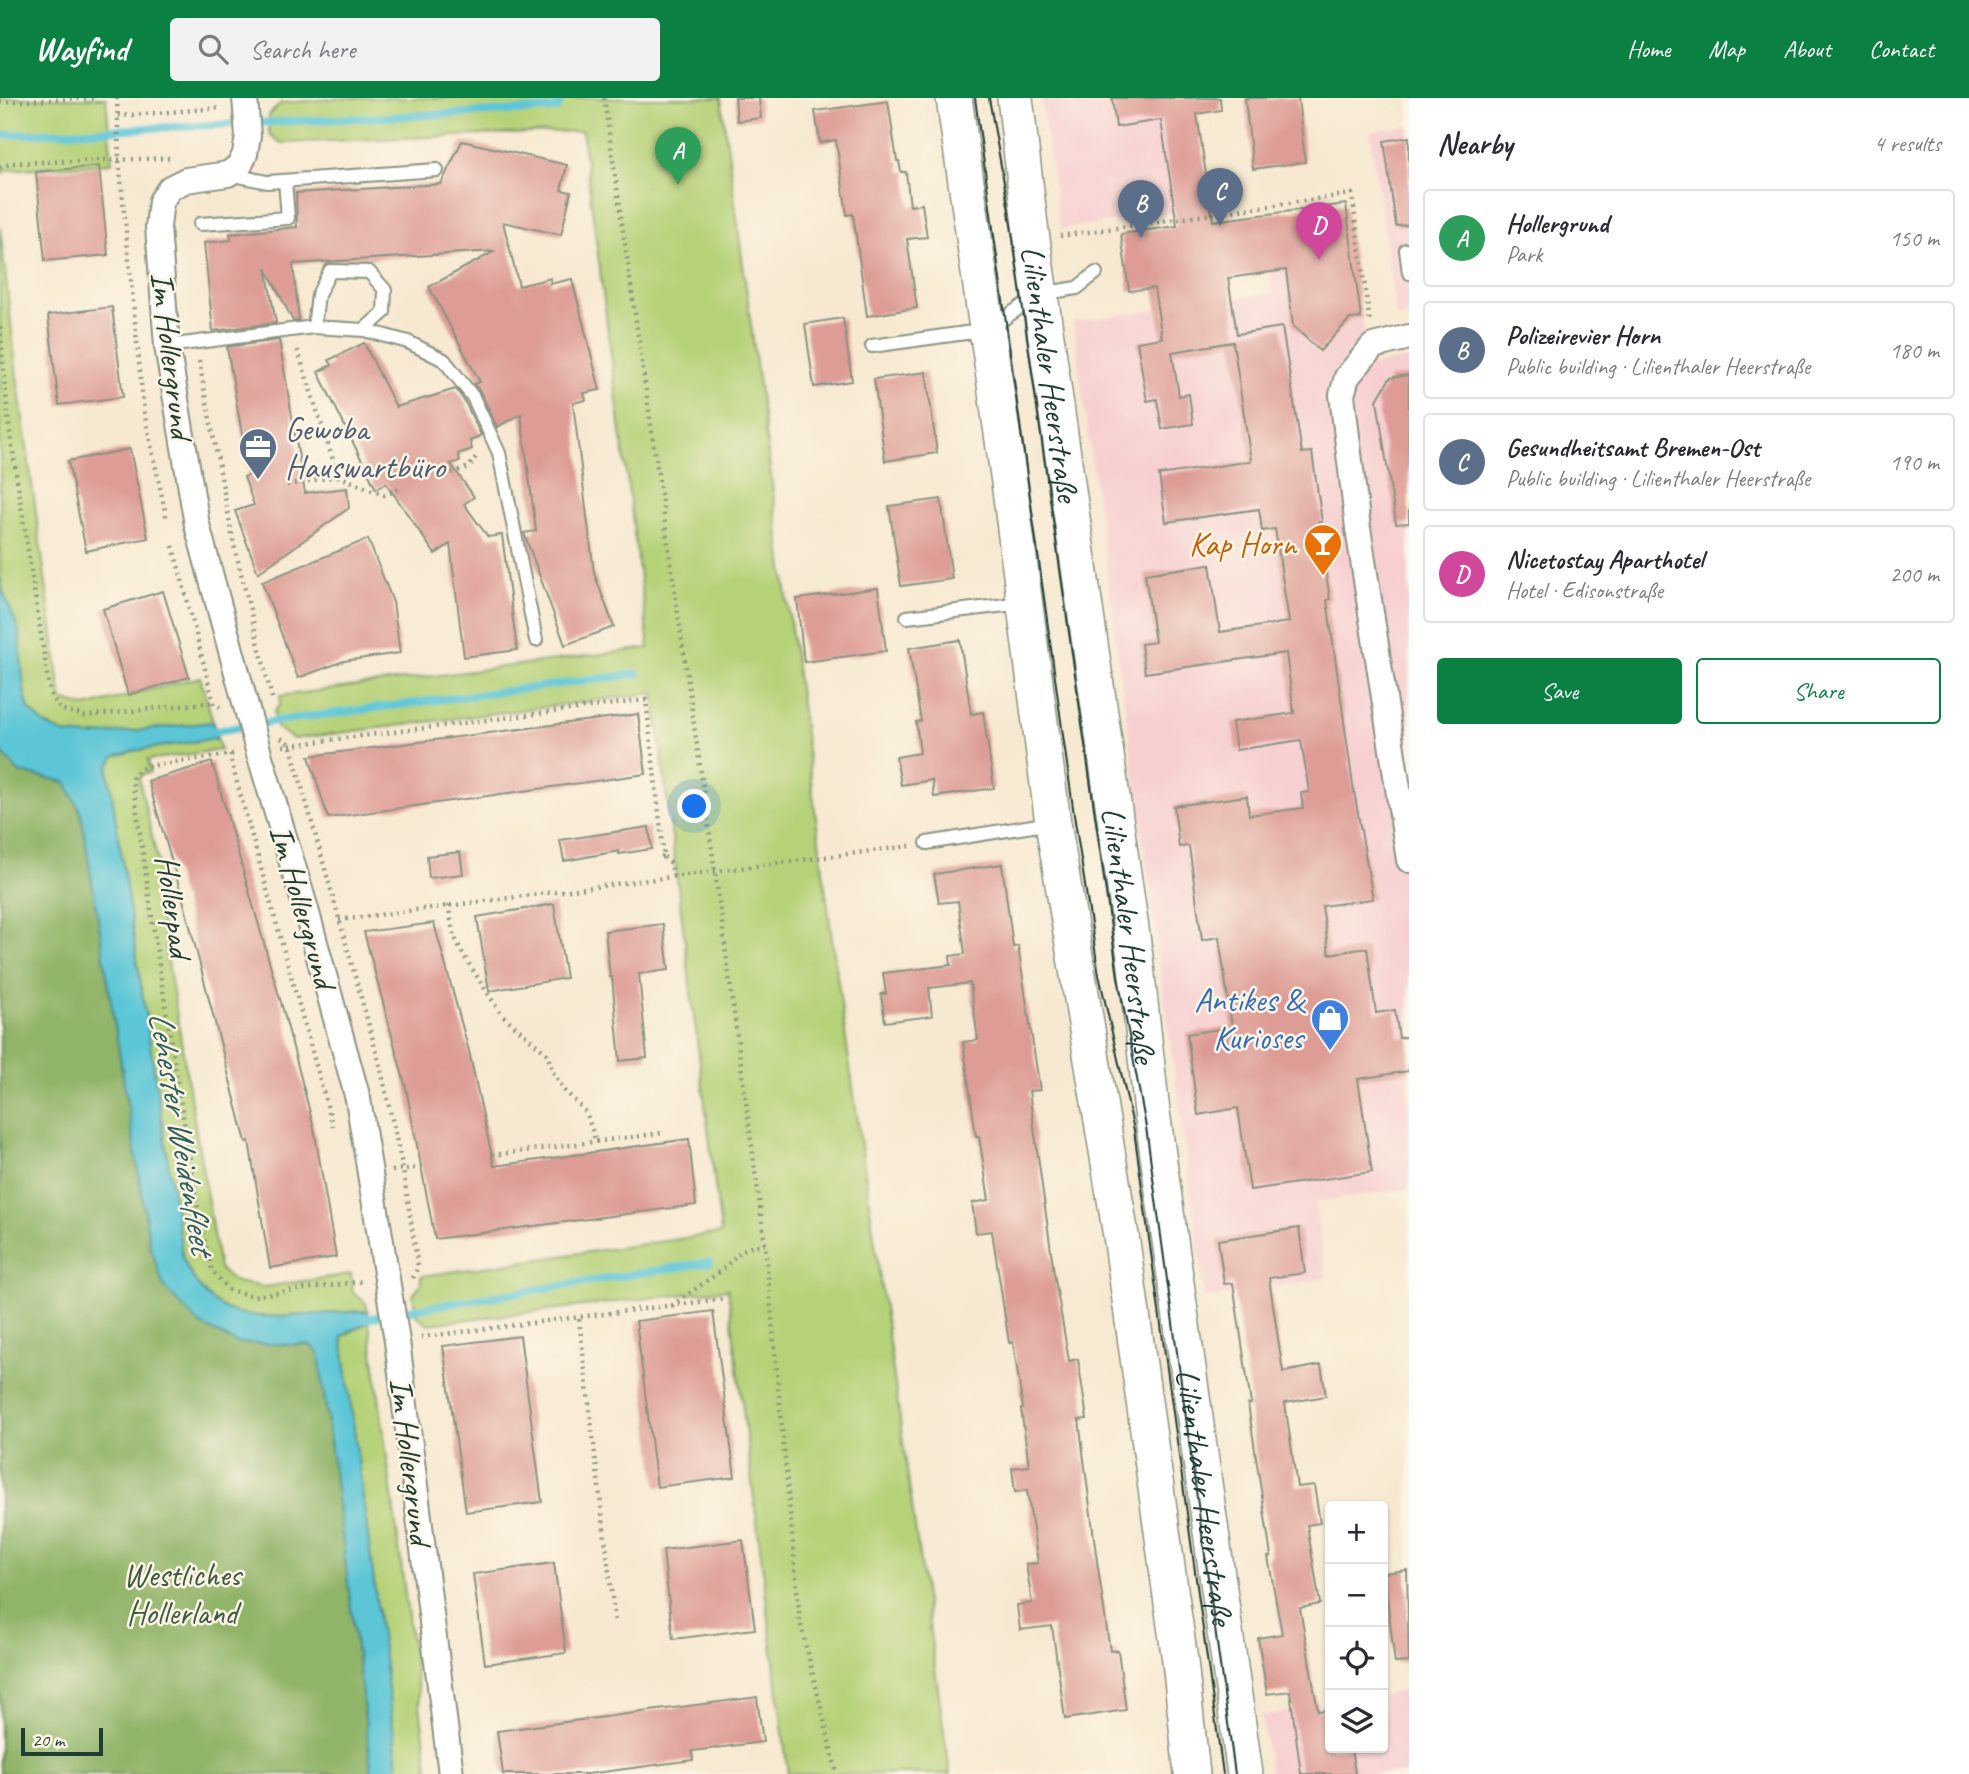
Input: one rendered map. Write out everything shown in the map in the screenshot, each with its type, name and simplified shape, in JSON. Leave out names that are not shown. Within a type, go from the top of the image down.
[{"type":"main road","name":"Lilienthaler Heerstraße","points":[[954,98],[1053,823],[1122,1242],[1180,1661],[1192,1774]]},
{"type":"main road","name":"Lilienthaler Heerstraße","points":[[1016,98],[1040,294],[1135,957],[1152,1112],[1245,1774]]},
{"type":"street","points":[[228,174],[240,165],[245,153],[248,136],[246,104]]},
{"type":"street","name":"Im Hollergrund","points":[[228,174],[186,180],[170,188],[160,201],[158,227],[167,346],[197,525],[358,1099],[395,1333],[452,1774]]},
{"type":"street","points":[[1409,337],[1373,346],[1347,377],[1342,395],[1358,528],[1409,860]]},
{"type":"lane","points":[[228,174],[267,182],[437,170]]},
{"type":"lane","points":[[200,224],[288,218],[285,181]]},
{"type":"lane","points":[[1406,250],[1409,274]]},
{"type":"lane","points":[[314,327],[318,295],[330,271],[369,272],[385,290],[384,312],[364,330]]},
{"type":"lane","points":[[872,346],[987,330],[1040,294],[1077,288],[1096,272]]},
{"type":"lane","points":[[167,346],[314,327],[364,330],[408,342],[444,360],[473,397],[499,453],[536,640]]},
{"type":"lane","points":[[907,617],[1025,603]]},
{"type":"lane","points":[[927,843],[1053,823]]},
{"type":"path","points":[[0,102],[96,98]]},
{"type":"path","points":[[117,98],[119,160],[126,230]]},
{"type":"path","points":[[604,98],[715,871],[765,1244],[800,1621],[837,1774]]},
{"type":"path","points":[[118,118],[214,109]]},
{"type":"path","points":[[0,168],[12,163],[119,160]]},
{"type":"path","points":[[1056,236],[1352,194],[1373,346]]},
{"type":"path","points":[[0,327],[9,427],[50,693],[60,709],[85,716],[214,703]]},
{"type":"path","points":[[293,330],[300,362],[338,476]]},
{"type":"path","points":[[195,342],[234,545],[273,696]]},
{"type":"path","points":[[445,475],[468,467],[482,448],[494,442]]},
{"type":"path","points":[[287,485],[338,476],[384,495],[400,489]]},
{"type":"path","points":[[257,745],[646,700],[664,857]]},
{"type":"path","name":"Hollerpad","points":[[335,1135],[231,755],[148,766],[138,770],[132,778],[160,973],[201,1222],[212,1270],[229,1290],[253,1296],[366,1280],[362,1271]]},
{"type":"path","points":[[310,926],[448,905],[927,843]]},
{"type":"path","points":[[657,857],[664,857],[671,863],[673,876]]},
{"type":"path","points":[[448,905],[454,936],[478,978],[502,1014],[547,1054],[553,1072],[565,1091],[586,1112],[596,1142]]},
{"type":"path","points":[[492,1155],[663,1133]]},
{"type":"path","points":[[671,1306],[720,1271],[731,1257],[746,1247],[765,1244]]},
{"type":"path","points":[[395,1333],[579,1319],[722,1299]]},
{"type":"path","points":[[579,1319],[615,1622]]},
{"type":"shaded area","points":[[1041,98],[1195,98],[1211,207],[1060,229]]},
{"type":"shaded area","points":[[1409,126],[1409,315],[1396,317],[1370,131]]},
{"type":"shaded area","points":[[1353,261],[1370,366],[1409,359],[1409,1189],[1315,1202],[1326,1278],[1205,1299],[1073,322],[1272,293],[1270,273]]},
{"type":"shaded area","points":[[1409,1690],[1409,1774],[1271,1774],[1261,1716],[1325,1705],[1325,1753],[1388,1753],[1388,1694]]},
{"type":"green space","points":[[0,98],[106,98],[112,163],[7,170],[0,175]]},
{"type":"green space","points":[[347,98],[721,98],[834,954],[950,1774],[788,1774],[728,1289],[428,1324],[416,1315],[413,1295],[421,1283],[421,1276],[721,1233],[654,693],[293,739],[277,728],[274,712],[280,704],[280,696],[649,648],[582,131],[281,143],[269,134],[269,115],[281,103]]},
{"type":"green space","points":[[0,227],[17,376],[62,700],[85,707],[200,677],[213,722],[90,736],[66,734],[45,725],[29,709],[24,690],[19,631],[3,592],[0,575]]},
{"type":"green space","points":[[217,738],[221,750],[148,760],[150,772],[139,779],[163,884],[156,890],[219,1269],[236,1282],[264,1287],[351,1274],[353,1293],[365,1302],[368,1311],[293,1316],[237,1313],[217,1304],[205,1293],[183,1260],[108,769],[113,757],[133,751]]},
{"type":"green space","name":"Westliches Hollerland","points":[[0,750],[19,772],[66,782],[81,813],[150,1245],[236,1343],[310,1345],[319,1353],[372,1774],[0,1774]]},
{"type":"green space","points":[[369,1322],[429,1774],[399,1774],[342,1337]]},
{"type":"water","points":[[0,575],[3,592],[19,631],[24,690],[29,709],[45,725],[66,734],[90,736],[213,722],[217,738],[133,751],[114,757],[108,769],[183,1259],[205,1293],[217,1304],[237,1313],[293,1316],[368,1311],[369,1322],[342,1337],[399,1774],[372,1774],[319,1353],[310,1345],[236,1343],[199,1324],[164,1287],[150,1245],[81,813],[66,782],[19,772],[0,750]]},
{"type":"building","points":[[735,98],[759,98],[761,118],[737,121]]},
{"type":"building","points":[[1112,98],[1220,98],[1221,110],[1197,114],[1213,221],[1346,204],[1361,318],[1350,319],[1320,351],[1293,326],[1286,270],[1228,278],[1237,334],[1282,327],[1302,453],[1312,452],[1322,522],[1318,522],[1330,599],[1327,600],[1353,785],[1373,899],[1322,906],[1329,954],[1367,948],[1376,1013],[1395,1010],[1399,1038],[1409,1036],[1409,1071],[1358,1079],[1372,1172],[1250,1190],[1238,1108],[1198,1115],[1187,1034],[1232,1027],[1219,937],[1202,940],[1189,846],[1179,847],[1174,806],[1247,796],[1249,815],[1303,808],[1301,793],[1309,792],[1301,740],[1236,750],[1232,722],[1294,713],[1286,653],[1145,673],[1141,644],[1155,642],[1145,574],[1210,564],[1220,632],[1289,622],[1275,529],[1262,531],[1259,509],[1166,522],[1159,475],[1251,461],[1233,342],[1172,352],[1179,396],[1189,394],[1193,424],[1162,429],[1157,399],[1147,401],[1137,342],[1162,338],[1154,288],[1129,291],[1121,234],[1177,226],[1161,120],[1116,127]]},
{"type":"building","points":[[1245,98],[1298,98],[1305,162],[1253,169]]},
{"type":"building","points":[[888,101],[897,161],[901,172],[906,172],[910,206],[922,204],[927,237],[907,239],[917,308],[867,316],[853,214],[847,215],[836,140],[820,143],[815,111]]},
{"type":"building","points":[[1409,137],[1409,225],[1396,226],[1384,141]]},
{"type":"building","points":[[462,141],[567,165],[561,190],[571,192],[561,235],[503,222],[519,286],[551,278],[550,284],[572,279],[600,390],[584,393],[586,400],[573,403],[594,573],[614,627],[565,645],[524,533],[536,531],[521,414],[497,427],[474,384],[480,382],[429,287],[495,251],[293,264],[299,320],[293,321],[266,268],[276,323],[213,331],[204,243],[231,240],[230,234],[297,227],[296,193],[441,184]]},
{"type":"building","points":[[99,166],[108,255],[45,261],[36,172]]},
{"type":"building","points":[[112,307],[123,397],[59,405],[48,315]]},
{"type":"building","points":[[843,318],[852,381],[814,387],[805,324]]},
{"type":"building","points":[[279,340],[305,493],[347,488],[349,508],[258,573],[235,511],[254,505],[244,477],[249,475],[227,347]]},
{"type":"building","points":[[364,343],[396,407],[456,389],[465,402],[481,435],[470,441],[472,449],[458,454],[460,461],[451,464],[474,497],[464,504],[488,537],[502,535],[517,650],[464,657],[450,544],[435,554],[386,483],[376,489],[318,372],[332,365],[329,360]]},
{"type":"building","points":[[926,372],[937,453],[885,461],[874,379]]},
{"type":"building","points":[[1409,375],[1409,523],[1396,524],[1377,400],[1390,378]]},
{"type":"building","points":[[130,449],[148,538],[86,551],[68,461]]},
{"type":"building","points":[[941,499],[952,579],[901,586],[889,506]]},
{"type":"building","points":[[368,539],[393,602],[400,653],[344,661],[298,678],[262,582]]},
{"type":"building","points":[[878,588],[886,651],[804,662],[797,599]]},
{"type":"building","points":[[163,591],[189,677],[128,695],[103,609]]},
{"type":"building","points":[[960,640],[971,714],[983,712],[994,788],[934,797],[932,780],[901,785],[896,757],[920,753],[916,722],[921,721],[909,648]]},
{"type":"building","points":[[638,714],[646,774],[328,818],[309,756]]},
{"type":"building","points":[[212,762],[314,1128],[336,1257],[270,1268],[249,1141],[246,1142],[184,903],[148,781]]},
{"type":"building","points":[[649,827],[652,849],[619,854],[619,851],[564,861],[560,840]]},
{"type":"building","points":[[460,852],[463,874],[429,878],[427,856]]},
{"type":"building","points":[[1002,864],[1013,947],[1018,946],[1040,1090],[1029,1091],[1054,1273],[1069,1361],[1078,1359],[1087,1419],[1079,1420],[1096,1554],[1110,1651],[1118,1650],[1126,1710],[1065,1719],[1052,1626],[1020,1630],[1017,1605],[1032,1603],[1026,1564],[1038,1563],[1027,1490],[1015,1492],[1012,1468],[1029,1466],[1013,1342],[1009,1343],[992,1231],[976,1233],[972,1203],[989,1200],[979,1136],[976,1136],[963,1042],[978,1040],[970,983],[929,988],[932,1016],[885,1022],[881,994],[886,994],[883,973],[951,965],[950,956],[965,954],[958,901],[939,903],[934,874]]},
{"type":"building","points":[[554,904],[566,978],[489,991],[477,917]]},
{"type":"building","points":[[434,923],[469,1051],[494,1166],[689,1139],[696,1205],[435,1239],[406,1088],[364,932]]},
{"type":"building","points":[[663,924],[669,970],[639,974],[647,1058],[620,1061],[605,931]]},
{"type":"building","points":[[1299,1228],[1305,1273],[1269,1278],[1283,1372],[1321,1365],[1326,1396],[1285,1403],[1297,1487],[1314,1485],[1320,1523],[1307,1525],[1320,1604],[1300,1608],[1318,1711],[1325,1710],[1325,1753],[1352,1753],[1355,1774],[1301,1774],[1290,1691],[1267,1694],[1258,1638],[1282,1634],[1268,1557],[1271,1556],[1233,1283],[1224,1284],[1218,1240]]},
{"type":"building","points":[[713,1311],[735,1477],[657,1487],[636,1321]]},
{"type":"building","points":[[520,1336],[542,1502],[466,1512],[443,1346]]},
{"type":"building","points":[[743,1540],[755,1629],[673,1639],[663,1550]]},
{"type":"building","points":[[554,1563],[566,1653],[485,1664],[473,1574]]},
{"type":"building","points":[[1407,1570],[1409,1662],[1395,1663],[1388,1606],[1388,1572]]},
{"type":"building","points":[[757,1697],[763,1742],[692,1751],[693,1760],[588,1774],[503,1774],[497,1731]]},
{"type":"waterway","points":[[0,135],[557,109],[562,98]]},
{"type":"waterway","points":[[205,733],[276,721],[637,674]]},
{"type":"waterway","points":[[361,1320],[710,1262]]},
{"type":"tram line","points":[[975,98],[1074,815],[1099,975],[1134,1130],[1223,1774]]},
{"type":"tram line","points":[[989,98],[1009,211],[1118,977],[1146,1127],[1235,1774]]},
{"type":"place","name":"Hollergrund","points":[[678,185]]},
{"type":"place","name":"Gesundheitsamt Bremen-Ost","points":[[1220,226]]},
{"type":"place","name":"Polizeirevier Horn","points":[[1141,238]]},
{"type":"place","name":"Nicetostay Aparthotel","points":[[1319,260]]},
{"type":"place","name":"Gewoba Hauswartbüro","points":[[258,481]]},
{"type":"place","name":"Kap Horn","points":[[1323,577]]},
{"type":"place","name":"Antikes & Kurioses","points":[[1330,1052]]},
{"type":"water label","name":"Lehester Weidenfleet","points":[[182,1132]]}]
